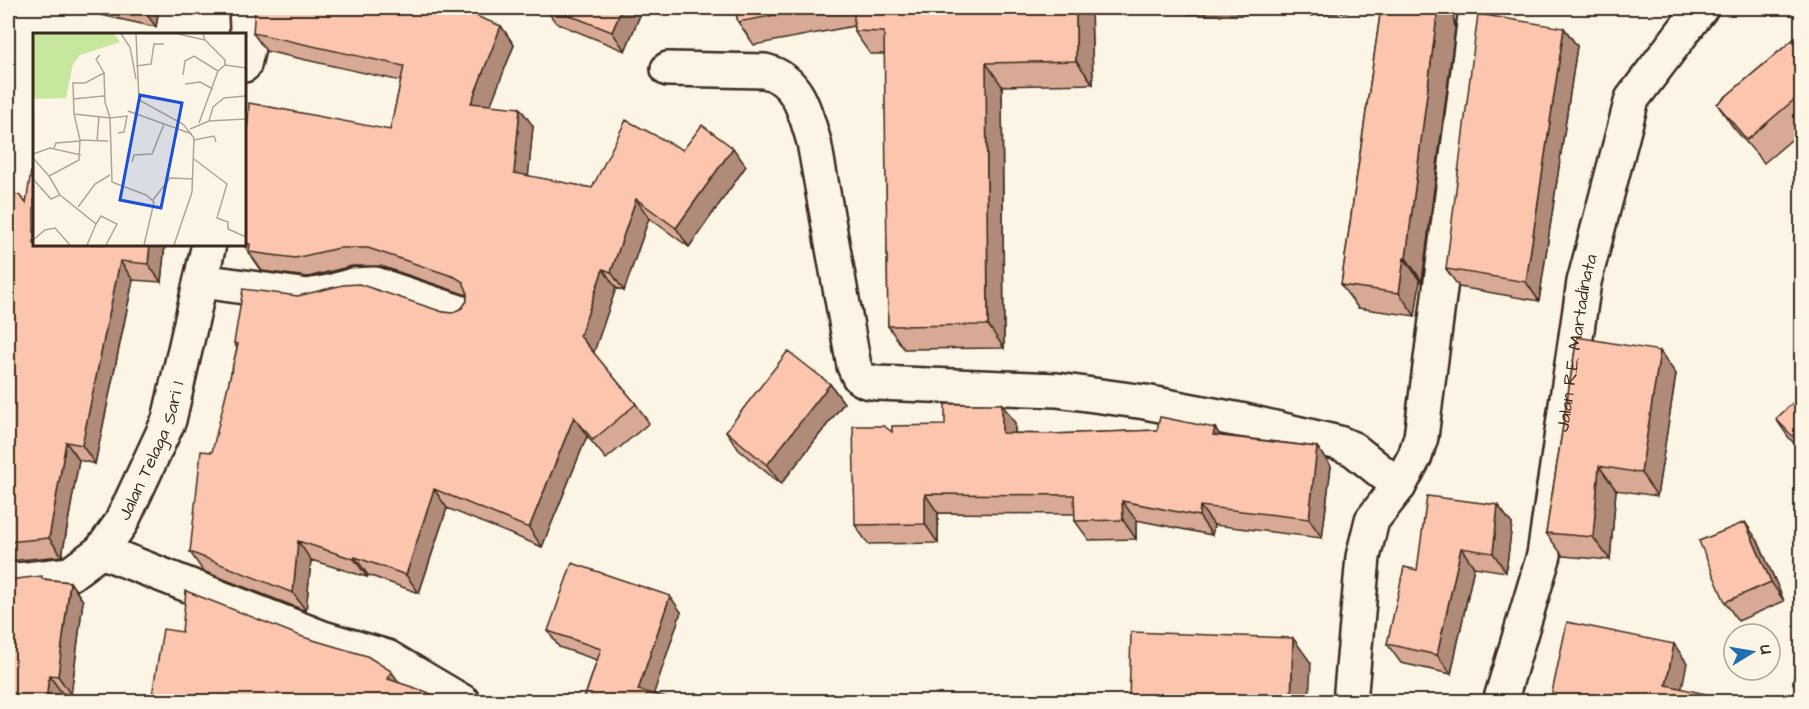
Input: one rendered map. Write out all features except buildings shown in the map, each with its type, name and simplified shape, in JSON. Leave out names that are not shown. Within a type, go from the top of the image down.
[{"type":"street","points":[[246,8],[248,48],[246,56]]},
{"type":"street","points":[[1350,702],[1363,557],[1372,520],[1399,486],[1415,456],[1421,437],[1476,8]]},
{"type":"street","name":"Jalan R.E. Martadinata","points":[[1500,702],[1544,555],[1584,282],[1632,99],[1701,8]]},
{"type":"street","points":[[668,69],[765,71],[789,83],[803,107],[814,142],[854,366],[859,377],[866,381],[887,384],[1057,390],[1144,402],[1245,421],[1353,448],[1399,486]]},
{"type":"street","name":"Jalan Telaga Sari 1","points":[[8,579],[18,580],[70,574],[101,551],[120,523],[169,420],[209,246]]},
{"type":"street","points":[[202,281],[308,296],[353,285],[375,284],[462,313]]},
{"type":"street","points":[[101,551],[323,638],[387,657],[463,702]]}]
